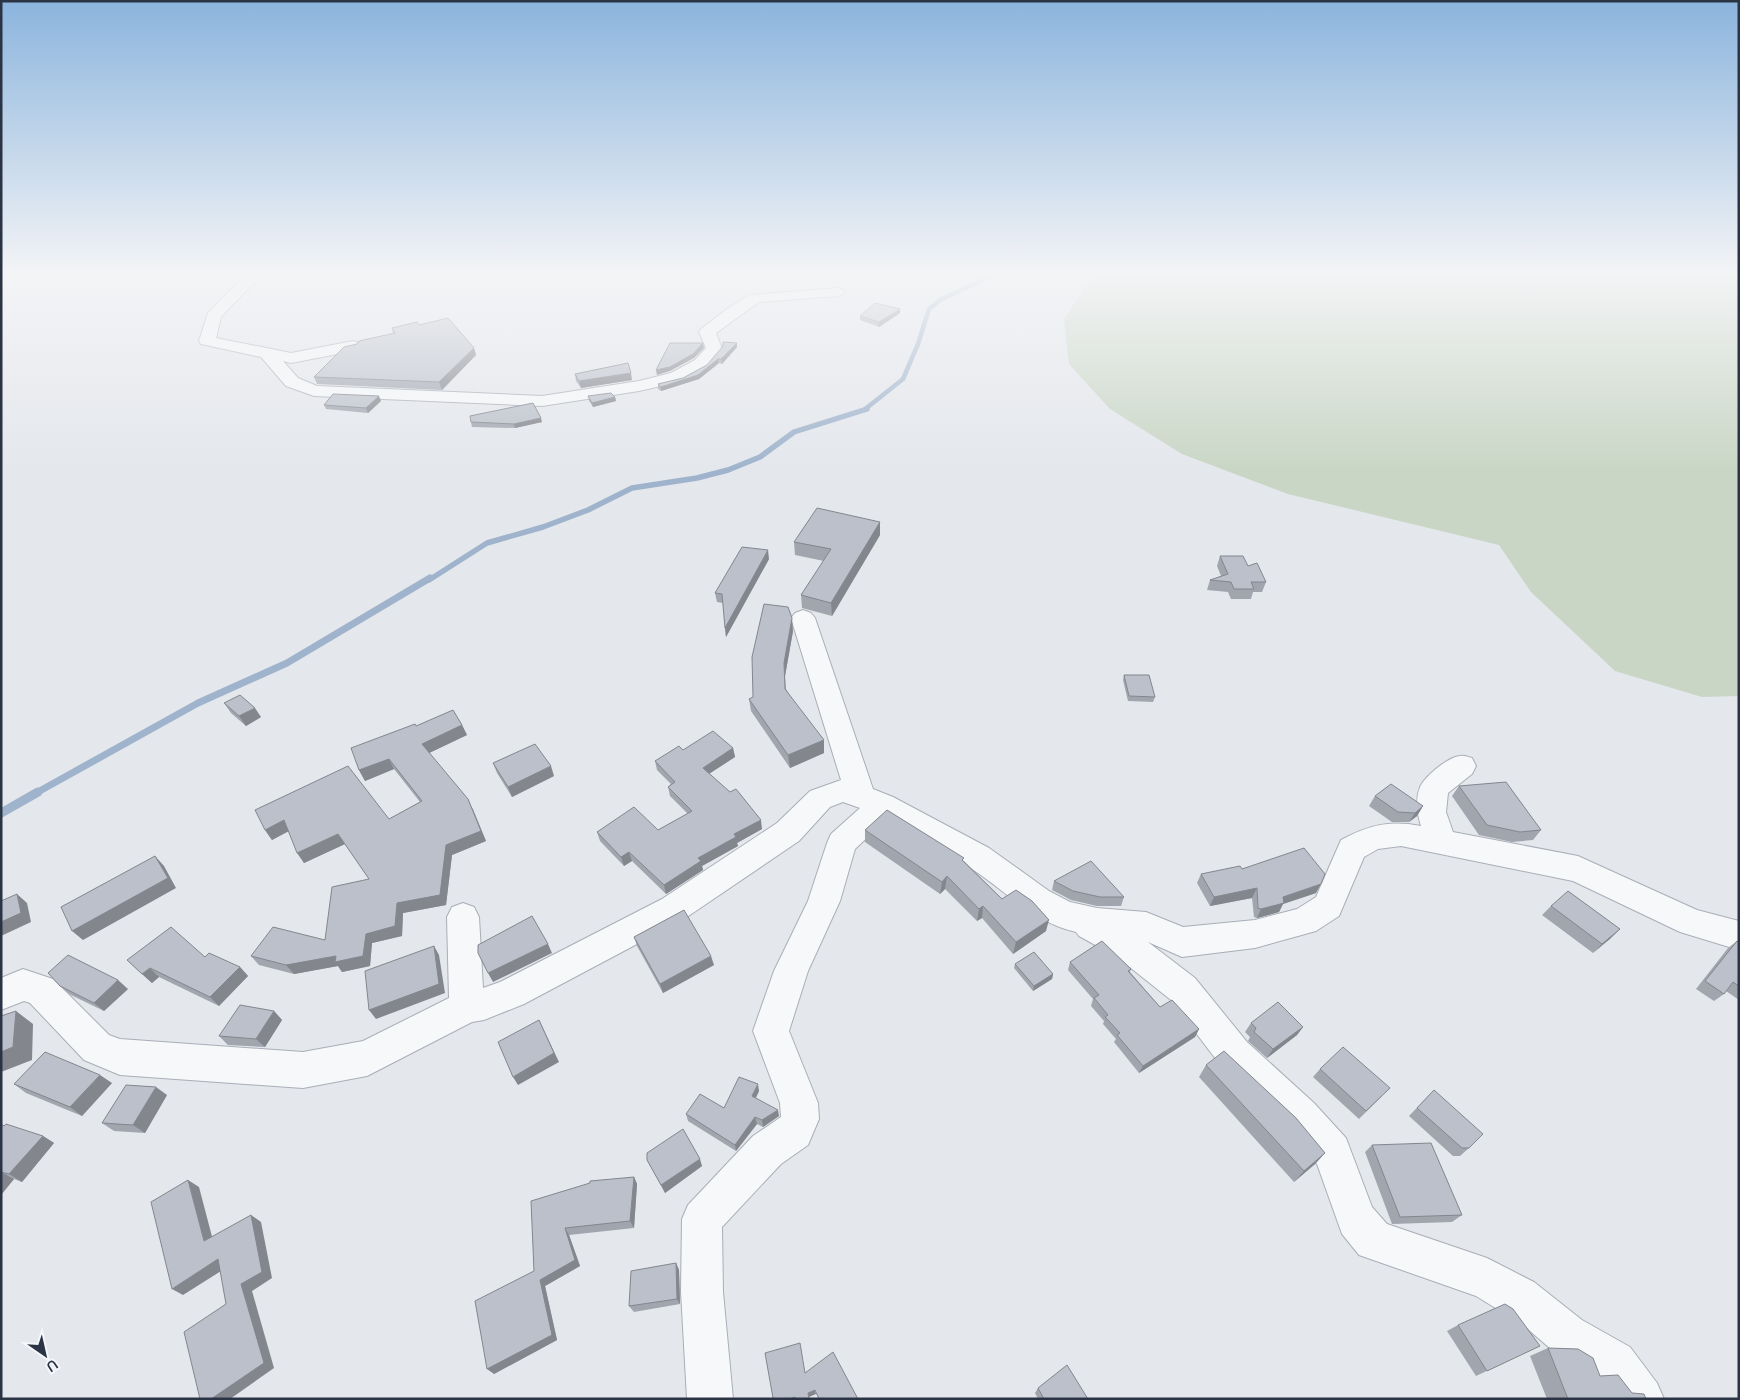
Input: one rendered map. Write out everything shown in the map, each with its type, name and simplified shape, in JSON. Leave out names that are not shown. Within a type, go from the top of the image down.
[{"type":"street","points":[[206,339],[291,358],[353,346]]},
{"type":"street","points":[[265,351],[292,382],[314,392],[542,401],[639,386],[677,376],[701,364],[710,355],[714,349],[710,339]]},
{"type":"street","points":[[803,618],[871,800]]},
{"type":"street","points":[[1442,842],[1431,812],[1434,788],[1462,766]]},
{"type":"street","points":[[1,994],[23,985],[41,990],[97,1048],[120,1057],[303,1070],[368,1058],[467,1007],[484,1004],[512,992],[673,909],[788,832],[820,799],[843,790],[871,800],[978,857],[1038,901],[1129,947],[1183,989],[1234,1054],[1301,1116],[1332,1152],[1356,1220],[1374,1240],[1487,1279],[1519,1297],[1538,1310],[1567,1335],[1614,1363],[1640,1399]]},
{"type":"street","points":[[710,1399],[702,1292],[702,1219],[767,1150],[794,1131],[800,1119],[799,1103],[771,1031],[790,971],[824,901],[842,842],[871,800]]},
{"type":"street","points":[[1074,918],[1146,926],[1182,942],[1255,934],[1305,921],[1328,906],[1352,849],[1372,838],[1401,834],[1578,868],[1691,922],[1739,936]]},
{"type":"street","points":[[463,917],[467,1007]]},
{"type":"green space","points":[[1066,339],[1739,339],[1739,696],[1702,697],[1615,671],[1531,592],[1499,545],[1288,494],[1182,454],[1110,409],[1069,364]]},
{"type":"building","points":[[366,339],[466,339],[474,348],[439,382],[314,377],[344,347],[357,344],[359,341]]},
{"type":"building","points":[[723,342],[737,343],[721,359],[718,359],[698,375],[661,387],[658,384],[683,378],[707,365],[723,346]]},
{"type":"building","points":[[670,343],[703,343],[693,354],[670,367],[656,370]]},
{"type":"building","points":[[628,363],[631,373],[579,381],[575,374]]},
{"type":"building","points":[[611,393],[615,397],[592,403],[588,396]]},
{"type":"building","points":[[333,394],[379,396],[366,408],[324,405]]},
{"type":"building","points":[[533,403],[541,418],[514,424],[471,422],[470,416]]},
{"type":"building","points":[[817,508],[880,522],[831,603],[801,595],[831,549],[794,542]]},
{"type":"building","points":[[742,547],[768,550],[725,628],[722,594],[715,593]]},
{"type":"building","points":[[1220,556],[1243,556],[1248,566],[1257,563],[1266,582],[1251,582],[1254,589],[1234,589],[1231,582],[1210,580],[1228,574]]},
{"type":"building","points":[[764,604],[788,607],[792,618],[784,663],[785,689],[824,740],[788,755],[749,699],[753,697],[752,657]]},
{"type":"building","points":[[1124,675],[1149,675],[1155,697],[1129,696]]},
{"type":"building","points":[[240,695],[255,708],[239,716],[224,703]]},
{"type":"building","points":[[453,710],[462,725],[422,744],[468,799],[481,831],[446,845],[440,895],[397,903],[395,926],[366,934],[363,956],[335,962],[336,956],[286,965],[251,956],[273,927],[325,940],[332,887],[369,879],[338,834],[297,853],[284,820],[265,830],[255,810],[348,766],[389,819],[422,801],[389,759],[359,770],[351,748],[415,724],[416,726]]},
{"type":"building","points":[[713,731],[733,748],[703,768],[730,792],[736,789],[761,820],[734,834],[736,837],[698,858],[701,861],[664,885],[629,852],[621,857],[597,832],[634,807],[658,830],[692,811],[668,787],[675,782],[655,761],[679,746],[683,750]]},
{"type":"building","points":[[535,744],[551,766],[508,787],[493,763]]},
{"type":"building","points":[[1506,782],[1541,830],[1520,832],[1487,825],[1459,786]]},
{"type":"building","points":[[1391,784],[1423,806],[1415,813],[1398,812],[1375,796]]},
{"type":"building","points":[[887,810],[964,858],[962,860],[1002,899],[1016,890],[1032,901],[1049,920],[1016,942],[983,906],[979,909],[947,876],[942,882],[865,830]]},
{"type":"building","points":[[1304,848],[1325,874],[1321,884],[1283,897],[1284,903],[1261,909],[1258,908],[1257,888],[1214,897],[1201,874],[1240,866],[1242,869]]},
{"type":"building","points":[[155,856],[168,878],[72,931],[61,907]]},
{"type":"building","points":[[1091,861],[1124,897],[1100,897],[1073,891],[1054,881]]},
{"type":"building","points":[[1568,891],[1620,929],[1602,944],[1551,906]]},
{"type":"building","points":[[17,894],[21,913],[1,922],[1,901]]},
{"type":"building","points":[[684,910],[711,956],[660,984],[634,937]]},
{"type":"building","points":[[532,916],[548,944],[488,973],[478,953],[478,945]]},
{"type":"building","points":[[171,927],[205,957],[209,953],[240,967],[210,997],[150,968],[142,974],[127,960]]},
{"type":"building","points":[[1102,941],[1131,969],[1128,971],[1160,1007],[1172,1000],[1199,1029],[1143,1066],[1117,1035],[1120,1033],[1105,1017],[1108,1015],[1094,998],[1099,995],[1070,962]]},
{"type":"building","points":[[1737,941],[1739,942],[1739,986],[1733,982],[1724,994],[1705,981]]},
{"type":"building","points":[[434,946],[439,984],[369,1010],[365,971]]},
{"type":"building","points":[[1034,952],[1053,974],[1034,986],[1015,964]]},
{"type":"building","points":[[68,955],[118,980],[94,1003],[60,986],[48,973]]},
{"type":"building","points":[[1278,1002],[1303,1027],[1273,1049],[1254,1032],[1256,1028],[1251,1023]]},
{"type":"building","points":[[240,1005],[274,1011],[256,1039],[219,1036]]},
{"type":"building","points":[[16,1011],[13,1047],[1,1052],[1,1016]]},
{"type":"building","points":[[539,1020],[554,1053],[513,1077],[498,1042]]},
{"type":"building","points":[[1343,1047],[1390,1088],[1366,1111],[1320,1069]]},
{"type":"building","points":[[1224,1051],[1296,1118],[1325,1153],[1304,1171],[1206,1065]]},
{"type":"building","points":[[45,1052],[100,1075],[70,1107],[14,1084]]},
{"type":"building","points":[[739,1077],[758,1084],[752,1096],[778,1110],[762,1120],[755,1117],[735,1145],[686,1114],[700,1094],[724,1108]]},
{"type":"building","points":[[126,1085],[156,1087],[133,1125],[102,1123]]},
{"type":"building","points":[[1434,1090],[1483,1134],[1469,1148],[1462,1148],[1417,1108]]},
{"type":"building","points":[[1,1124],[43,1136],[9,1174],[1,1172]]},
{"type":"building","points":[[683,1129],[700,1159],[661,1185],[647,1160],[647,1153]]},
{"type":"building","points":[[1431,1143],[1462,1215],[1400,1217],[1372,1145]]},
{"type":"building","points":[[634,1177],[630,1221],[565,1228],[575,1260],[540,1280],[552,1335],[487,1369],[475,1301],[534,1271],[531,1201],[590,1183],[590,1181]]},
{"type":"building","points":[[188,1180],[204,1241],[251,1215],[262,1272],[241,1284],[264,1363],[211,1399],[200,1399],[184,1332],[226,1304],[218,1259],[172,1289],[151,1202]]},
{"type":"building","points":[[676,1263],[677,1299],[629,1306],[631,1271]]},
{"type":"building","points":[[1505,1304],[1513,1309],[1540,1346],[1487,1371],[1458,1325]]},
{"type":"building","points":[[800,1343],[805,1373],[833,1352],[858,1399],[819,1399],[815,1390],[808,1393],[809,1399],[796,1399],[795,1397],[772,1399],[765,1353]]},
{"type":"building","points":[[1548,1348],[1578,1349],[1593,1358],[1600,1376],[1618,1375],[1632,1393],[1644,1394],[1646,1399],[1568,1399]]},
{"type":"building","points":[[1067,1365],[1088,1399],[1044,1399],[1038,1388]]},
{"type":"waterway","points":[[864,410],[903,379],[919,339]]},
{"type":"waterway","points":[[429,580],[487,543],[543,527],[588,510],[632,488],[697,478],[728,470],[760,457],[794,432],[864,410]]},
{"type":"waterway","points":[[36,793],[198,703],[287,663],[430,578]]},
{"type":"waterway","points":[[1,813],[38,792]]}]
